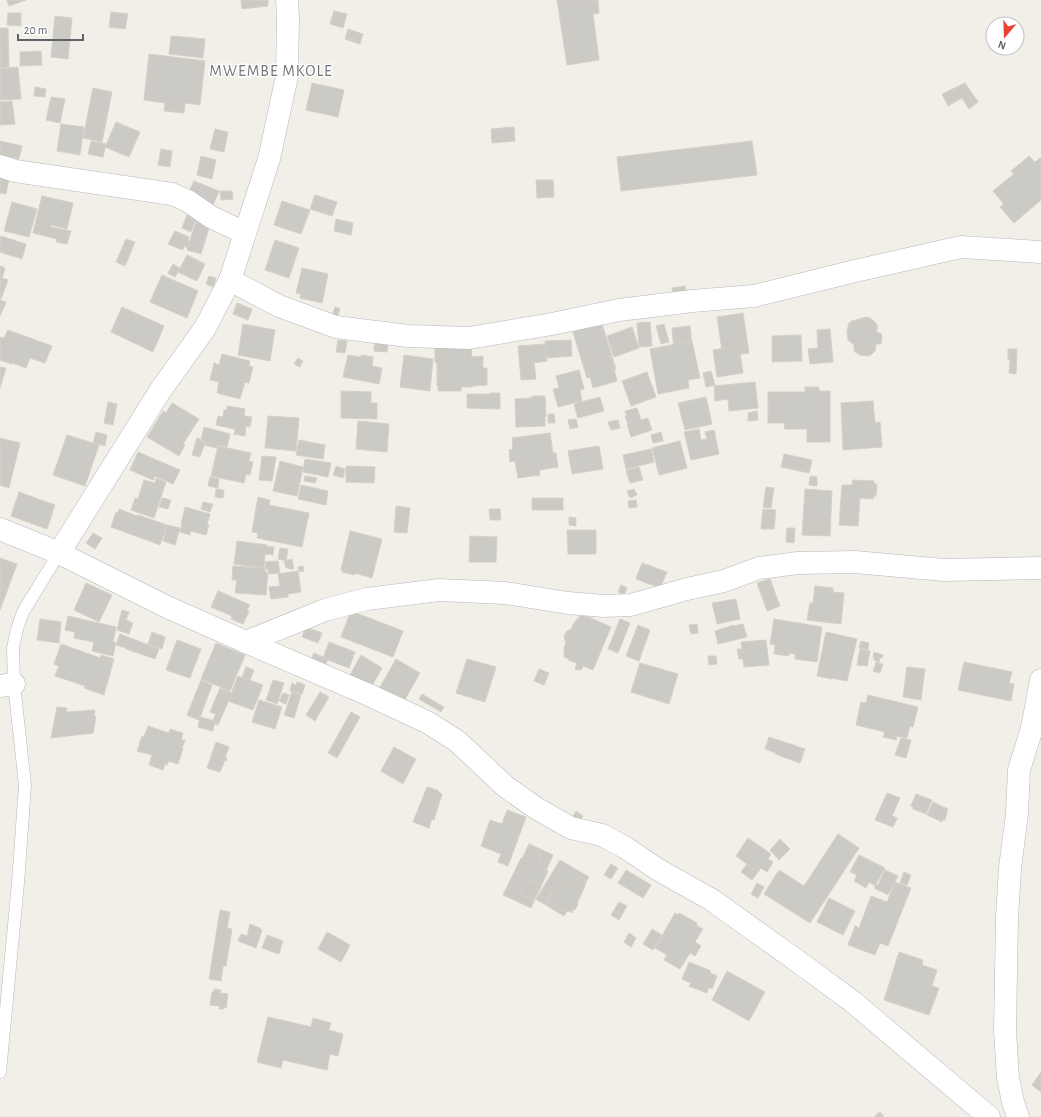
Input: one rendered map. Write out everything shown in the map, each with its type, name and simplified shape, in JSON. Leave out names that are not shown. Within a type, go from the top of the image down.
[{"type":"street","points":[[59,553],[160,392],[205,328],[230,280],[269,159],[287,76],[287,0]]},
{"type":"street","points":[[0,166],[16,171],[172,194],[188,201],[211,217],[245,233]]},
{"type":"street","points":[[230,280],[279,306],[336,327],[408,336],[469,338],[552,324],[619,310],[692,301],[754,296],[961,247],[1041,252]]},
{"type":"street","points":[[0,529],[59,553],[167,607],[370,695],[427,722],[457,741],[506,787],[536,808],[571,828],[602,835],[626,848],[657,869],[712,900],[853,1002],[989,1117]]},
{"type":"street","points":[[246,642],[325,610],[367,599],[439,590],[505,593],[568,603],[604,606],[631,605],[687,589],[724,581],[759,568],[798,564],[855,562],[944,570],[1041,568]]},
{"type":"street","points":[[1018,1117],[1008,1078],[1005,1031],[1007,917],[1010,868],[1017,814],[1020,770],[1032,728],[1041,680]]},
{"type":"lane","points":[[0,1072],[18,883],[25,786],[7,685],[17,629],[23,612],[59,553]]},
{"type":"building","points":[[7,0],[26,0],[9,6]]},
{"type":"building","points":[[241,0],[268,0],[268,6],[242,9]]},
{"type":"building","points":[[557,0],[598,0],[599,13],[593,14],[599,60],[567,65]]},
{"type":"building","points":[[334,11],[347,14],[343,28],[330,24]]},
{"type":"building","points":[[111,12],[128,14],[125,29],[109,27]]},
{"type":"building","points":[[8,13],[21,13],[21,26],[7,25]]},
{"type":"building","points":[[55,16],[72,18],[68,59],[51,57]]},
{"type":"building","points":[[0,28],[8,28],[9,67],[0,68]]},
{"type":"building","points":[[348,29],[363,34],[360,44],[345,39]]},
{"type":"building","points":[[171,36],[205,39],[203,58],[169,54]]},
{"type":"building","points":[[41,51],[42,65],[20,66],[20,52]]},
{"type":"building","points":[[149,54],[205,61],[200,105],[185,103],[184,113],[164,111],[165,103],[144,100]]},
{"type":"building","points":[[18,67],[21,99],[0,100],[0,69]]},
{"type":"building","points":[[312,83],[344,90],[338,117],[306,110]]},
{"type":"building","points":[[965,83],[978,102],[969,109],[962,98],[948,106],[942,94]]},
{"type":"building","points":[[35,87],[46,89],[45,97],[34,96]]},
{"type":"building","points":[[93,88],[112,92],[102,142],[83,138]]},
{"type":"building","points":[[51,97],[65,99],[60,123],[46,120]]},
{"type":"building","points":[[12,101],[15,124],[0,125],[0,102]]},
{"type":"building","points":[[116,122],[140,132],[129,157],[105,147]]},
{"type":"building","points":[[61,124],[84,127],[80,155],[57,151]]},
{"type":"building","points":[[514,127],[515,141],[492,143],[491,129]]},
{"type":"building","points":[[215,129],[228,132],[224,152],[210,149]]},
{"type":"building","points":[[0,141],[22,146],[19,159],[0,155]]},
{"type":"building","points":[[91,141],[106,144],[103,157],[88,154]]},
{"type":"building","points":[[752,141],[757,175],[621,191],[617,157]]},
{"type":"building","points":[[161,149],[172,151],[170,167],[158,165]]},
{"type":"building","points":[[201,156],[216,160],[212,179],[197,175]]},
{"type":"building","points":[[1029,156],[1035,162],[1040,158],[1041,159],[1041,200],[1014,223],[1000,207],[1004,204],[993,191],[1014,174],[1011,171]]},
{"type":"building","points":[[0,177],[9,179],[6,194],[0,193]]},
{"type":"building","points":[[536,180],[553,180],[554,197],[537,198]]},
{"type":"building","points":[[194,181],[219,191],[213,205],[188,194]]},
{"type":"building","points":[[220,191],[232,191],[233,199],[221,200]]},
{"type":"building","points":[[315,195],[337,202],[332,216],[310,209]]},
{"type":"building","points":[[42,196],[73,203],[67,229],[51,225],[51,227],[71,231],[67,244],[56,242],[57,239],[33,233]]},
{"type":"building","points":[[282,201],[310,210],[301,234],[274,225]]},
{"type":"building","points":[[12,202],[37,209],[29,237],[4,231]]},
{"type":"building","points":[[187,215],[196,218],[191,232],[182,228]]},
{"type":"building","points":[[336,219],[353,223],[351,235],[334,231]]},
{"type":"building","points":[[196,221],[210,225],[201,254],[187,250]]},
{"type":"building","points":[[175,231],[189,237],[188,240],[190,241],[187,248],[184,246],[183,250],[168,244]]},
{"type":"building","points":[[1,236],[26,244],[22,259],[0,252]]},
{"type":"building","points":[[126,239],[135,242],[125,266],[116,262]]},
{"type":"building","points":[[275,240],[299,248],[289,278],[265,270]]},
{"type":"building","points":[[187,255],[205,264],[197,281],[178,272]]},
{"type":"building","points":[[173,264],[180,268],[175,277],[168,273]]},
{"type":"building","points":[[0,266],[5,268],[2,278],[8,280],[1,299],[0,299]]},
{"type":"building","points":[[302,268],[328,274],[322,303],[300,298],[301,294],[296,293]]},
{"type":"building","points":[[162,275],[198,291],[187,318],[150,302]]},
{"type":"building","points":[[209,276],[216,278],[213,287],[206,284]]},
{"type":"building","points":[[685,286],[688,297],[674,299],[672,288]]},
{"type":"building","points":[[0,300],[6,302],[0,316]]},
{"type":"building","points":[[237,303],[252,309],[248,320],[233,314]]},
{"type":"building","points":[[122,307],[164,326],[153,352],[111,332]]},
{"type":"building","points":[[335,307],[340,309],[337,318],[332,316]]},
{"type":"building","points":[[743,313],[749,353],[723,357],[717,317]]},
{"type":"building","points":[[866,317],[875,322],[877,325],[877,332],[882,335],[881,344],[876,344],[875,351],[868,356],[860,355],[854,351],[854,345],[848,340],[847,331],[849,323]]},
{"type":"building","points":[[650,322],[652,346],[639,347],[637,323]]},
{"type":"building","points":[[243,324],[275,330],[270,361],[238,355]]},
{"type":"building","points":[[602,324],[616,369],[587,378],[573,332]]},
{"type":"building","points":[[664,324],[669,342],[661,344],[656,326]]},
{"type":"building","points":[[690,326],[694,363],[672,367],[669,352],[674,351],[672,328]]},
{"type":"building","points":[[632,327],[639,348],[614,357],[607,336]]},
{"type":"building","points":[[830,329],[833,362],[810,364],[808,349],[818,348],[817,330]]},
{"type":"building","points":[[8,330],[52,346],[45,363],[30,358],[26,368],[0,360],[0,337],[4,338]]},
{"type":"building","points":[[375,335],[389,336],[387,352],[374,351]]},
{"type":"building","points":[[801,335],[802,361],[772,362],[772,336]]},
{"type":"building","points":[[338,340],[347,341],[345,353],[336,352]]},
{"type":"building","points":[[571,340],[572,356],[546,358],[545,341]]},
{"type":"building","points":[[692,341],[700,378],[688,380],[689,388],[658,394],[650,349]]},
{"type":"building","points":[[545,344],[547,361],[534,363],[536,379],[521,380],[518,346]]},
{"type":"building","points":[[739,346],[743,373],[717,377],[713,350]]},
{"type":"building","points":[[435,347],[471,347],[472,357],[483,356],[483,368],[487,368],[487,385],[461,387],[461,391],[438,391]]},
{"type":"building","points":[[1008,349],[1017,349],[1016,374],[1009,373],[1010,360],[1008,359]]},
{"type":"building","points":[[222,354],[250,361],[249,366],[253,367],[249,383],[245,382],[240,399],[217,393],[219,382],[210,380],[214,363],[219,365]]},
{"type":"building","points":[[348,355],[373,357],[372,366],[382,368],[379,384],[343,377]]},
{"type":"building","points":[[404,355],[433,359],[430,391],[400,387]]},
{"type":"building","points":[[611,356],[617,381],[593,388],[586,363]]},
{"type":"building","points":[[298,358],[303,361],[300,367],[294,364]]},
{"type":"building","points":[[0,367],[6,368],[0,388]]},
{"type":"building","points":[[579,370],[584,389],[580,390],[582,401],[558,407],[553,389],[559,388],[556,376]]},
{"type":"building","points":[[711,371],[715,385],[706,387],[703,373]]},
{"type":"building","points":[[647,372],[656,397],[631,406],[622,381]]},
{"type":"building","points":[[755,382],[758,408],[729,411],[728,399],[715,401],[714,386]]},
{"type":"building","points":[[805,387],[819,387],[819,391],[830,391],[830,442],[807,442],[807,429],[784,429],[785,423],[768,423],[768,392],[805,392]]},
{"type":"building","points":[[341,391],[371,392],[371,403],[377,403],[377,419],[341,418]]},
{"type":"building","points":[[500,393],[500,409],[467,408],[467,394]]},
{"type":"building","points":[[532,396],[545,396],[545,426],[516,427],[515,399],[532,398]]},
{"type":"building","points":[[600,397],[604,411],[578,418],[574,404]]},
{"type":"building","points":[[706,397],[712,424],[685,430],[678,403]]},
{"type":"building","points":[[873,401],[875,423],[880,422],[882,447],[843,450],[841,403]]},
{"type":"building","points":[[108,402],[117,404],[113,425],[104,423]]},
{"type":"building","points":[[172,403],[199,419],[183,444],[185,445],[179,456],[147,437],[163,411],[166,413]]},
{"type":"building","points":[[227,406],[245,409],[244,416],[252,417],[250,427],[246,426],[245,436],[234,434],[235,429],[216,425],[218,416],[223,417],[224,410],[227,410]]},
{"type":"building","points":[[637,408],[641,420],[648,418],[652,430],[631,437],[625,411]]},
{"type":"building","points":[[757,411],[758,420],[748,421],[748,413]]},
{"type":"building","points":[[548,414],[554,414],[555,423],[548,423]]},
{"type":"building","points":[[268,416],[299,418],[296,451],[265,448]]},
{"type":"building","points":[[576,419],[578,427],[570,429],[568,420]]},
{"type":"building","points":[[618,420],[620,428],[611,430],[608,422]]},
{"type":"building","points":[[358,421],[389,424],[387,452],[356,449]]},
{"type":"building","points":[[204,427],[230,434],[227,447],[217,445],[217,448],[204,445],[205,442],[201,441]]},
{"type":"building","points":[[699,429],[701,440],[707,439],[705,432],[714,430],[719,454],[691,460],[684,432]]},
{"type":"building","points":[[96,432],[107,435],[105,446],[93,443]]},
{"type":"building","points":[[661,432],[663,441],[653,443],[651,435]]},
{"type":"building","points":[[550,433],[553,453],[556,453],[558,467],[539,470],[540,475],[518,478],[515,461],[510,462],[509,450],[513,449],[512,438]]},
{"type":"building","points":[[67,435],[99,445],[85,486],[53,475]]},
{"type":"building","points":[[0,438],[20,443],[9,488],[0,485]]},
{"type":"building","points":[[197,438],[205,443],[200,457],[192,455]]},
{"type":"building","points":[[299,440],[325,445],[323,459],[296,455]]},
{"type":"building","points":[[680,441],[687,468],[659,475],[652,448]]},
{"type":"building","points":[[218,446],[251,453],[249,461],[253,462],[250,475],[246,474],[244,483],[211,476]]},
{"type":"building","points":[[599,446],[603,469],[572,474],[568,451]]},
{"type":"building","points":[[651,449],[654,462],[626,469],[623,455]]},
{"type":"building","points":[[138,452],[180,470],[173,484],[155,476],[153,480],[130,470]]},
{"type":"building","points":[[784,454],[812,460],[809,473],[781,467]]},
{"type":"building","points":[[262,456],[276,457],[272,481],[259,480]]},
{"type":"building","points":[[305,459],[331,463],[328,477],[303,472]]},
{"type":"building","points":[[280,461],[303,467],[297,496],[273,491]]},
{"type":"building","points":[[336,466],[345,469],[343,478],[333,475]]},
{"type":"building","points":[[346,466],[375,467],[374,483],[346,482]]},
{"type":"building","points":[[639,467],[643,480],[630,483],[626,470]]},
{"type":"building","points":[[305,476],[317,478],[315,483],[304,481]]},
{"type":"building","points":[[810,476],[817,477],[817,486],[809,485]]},
{"type":"building","points":[[210,477],[219,479],[218,488],[208,486]]},
{"type":"building","points":[[156,478],[166,482],[154,518],[131,510],[135,498],[138,499],[144,480],[155,483]]},
{"type":"building","points":[[853,480],[874,481],[874,484],[877,484],[876,496],[874,496],[873,499],[860,498],[858,526],[839,525],[842,485],[852,485]]},
{"type":"building","points":[[301,485],[328,491],[326,505],[298,499]]},
{"type":"building","points":[[766,487],[774,488],[771,508],[763,507]]},
{"type":"building","points":[[216,489],[224,490],[223,498],[215,497]]},
{"type":"building","points":[[634,489],[637,495],[630,498],[627,491]]},
{"type":"building","points":[[805,489],[832,491],[830,536],[802,535]]},
{"type":"building","points":[[19,492],[55,505],[47,529],[11,516]]},
{"type":"building","points":[[258,497],[270,500],[269,505],[309,513],[302,547],[257,538],[258,533],[252,532]]},
{"type":"building","points":[[162,498],[171,500],[168,509],[159,507]]},
{"type":"building","points":[[532,498],[563,498],[563,510],[532,510]]},
{"type":"building","points":[[636,500],[637,507],[629,508],[628,501]]},
{"type":"building","points":[[203,502],[213,504],[210,512],[201,509]]},
{"type":"building","points":[[396,506],[410,508],[407,533],[394,532]]},
{"type":"building","points":[[185,507],[210,514],[206,535],[190,531],[190,535],[180,532]]},
{"type":"building","points":[[119,509],[167,525],[160,545],[111,527],[116,512],[118,513]]},
{"type":"building","points":[[489,509],[500,509],[501,520],[490,520]]},
{"type":"building","points":[[763,509],[776,510],[774,529],[761,529]]},
{"type":"building","points":[[569,517],[576,518],[576,526],[569,525]]},
{"type":"building","points":[[167,525],[180,528],[175,545],[163,541]]},
{"type":"building","points":[[787,528],[795,528],[794,543],[786,542]]},
{"type":"building","points":[[567,530],[596,530],[596,554],[568,554]]},
{"type":"building","points":[[350,531],[382,539],[372,578],[355,573],[355,575],[342,572],[341,570]]},
{"type":"building","points":[[93,533],[102,538],[95,549],[86,543]]},
{"type":"building","points":[[470,536],[497,537],[496,562],[469,562]]},
{"type":"building","points":[[237,541],[274,547],[273,555],[265,554],[264,568],[234,564]]},
{"type":"building","points":[[280,548],[288,549],[286,561],[278,559]]},
{"type":"building","points":[[0,558],[17,564],[0,610]]},
{"type":"building","points":[[292,559],[294,569],[289,569],[289,567],[286,568],[284,561]]},
{"type":"building","points":[[278,561],[280,573],[269,574],[268,569],[266,569],[265,562]]},
{"type":"building","points":[[642,563],[667,572],[660,588],[636,579]]},
{"type":"building","points":[[233,566],[265,568],[265,572],[268,572],[266,595],[235,593],[237,580],[232,580]]},
{"type":"building","points":[[303,566],[304,571],[299,572],[298,567]]},
{"type":"building","points":[[298,571],[301,592],[288,594],[288,597],[271,599],[269,587],[280,586],[278,574]]},
{"type":"building","points":[[770,579],[780,606],[767,611],[757,583]]},
{"type":"building","points":[[86,583],[112,595],[99,622],[74,610]]},
{"type":"building","points":[[621,585],[627,588],[624,595],[618,592]]},
{"type":"building","points":[[815,586],[833,588],[833,592],[844,593],[841,624],[807,620],[810,603],[813,603]]},
{"type":"building","points":[[218,591],[250,605],[243,624],[231,619],[232,616],[211,607]]},
{"type":"building","points":[[736,599],[740,619],[717,624],[712,603]]},
{"type":"building","points":[[122,610],[129,612],[126,620],[133,623],[129,634],[117,630]]},
{"type":"building","points":[[351,611],[403,631],[393,657],[341,637]]},
{"type":"building","points":[[581,615],[611,627],[593,670],[583,666],[581,670],[575,669],[577,663],[564,657],[566,642],[564,638],[565,634],[571,629]]},
{"type":"building","points":[[68,616],[116,627],[113,642],[116,642],[113,656],[92,651],[94,642],[74,638],[75,632],[65,630]]},
{"type":"building","points":[[40,619],[61,622],[59,643],[37,640]]},
{"type":"building","points":[[620,619],[630,623],[618,653],[608,649]]},
{"type":"building","points":[[774,619],[822,627],[817,662],[795,659],[795,654],[789,653],[789,656],[774,654],[775,645],[770,644]]},
{"type":"building","points":[[697,624],[698,633],[691,634],[689,625]]},
{"type":"building","points":[[743,624],[747,637],[718,644],[715,631],[734,625]]},
{"type":"building","points":[[638,625],[650,630],[639,661],[626,656]]},
{"type":"building","points":[[306,627],[322,633],[318,643],[302,637]]},
{"type":"building","points":[[152,632],[165,637],[162,649],[148,644]]},
{"type":"building","points":[[826,632],[857,639],[847,681],[817,676]]},
{"type":"building","points":[[120,634],[159,649],[155,659],[116,645]]},
{"type":"building","points":[[177,640],[201,649],[190,678],[166,670]]},
{"type":"building","points":[[766,640],[769,665],[744,667],[743,659],[739,659],[737,649],[742,649],[741,642]]},
{"type":"building","points":[[861,641],[869,643],[868,650],[859,648]]},
{"type":"building","points":[[329,642],[355,652],[349,668],[323,658]]},
{"type":"building","points":[[216,643],[245,655],[230,691],[201,679]]},
{"type":"building","points":[[61,644],[100,658],[101,655],[114,659],[104,695],[84,688],[85,686],[55,676],[59,666],[54,664]]},
{"type":"building","points":[[860,649],[870,651],[867,666],[857,665]]},
{"type":"building","points":[[874,652],[883,655],[879,662],[874,660]]},
{"type":"building","points":[[314,653],[328,659],[324,669],[309,663]]},
{"type":"building","points":[[361,655],[382,668],[370,689],[349,677]]},
{"type":"building","points":[[708,656],[716,656],[717,664],[709,665]]},
{"type":"building","points":[[396,659],[420,673],[403,703],[379,689]]},
{"type":"building","points":[[467,659],[496,667],[485,702],[456,693]]},
{"type":"building","points":[[876,662],[883,664],[880,673],[873,671]]},
{"type":"building","points":[[964,662],[1012,672],[1009,683],[1014,684],[1011,701],[958,690]]},
{"type":"building","points":[[640,663],[678,674],[669,704],[631,692]]},
{"type":"building","points":[[246,667],[254,670],[249,683],[241,680]]},
{"type":"building","points":[[907,667],[925,669],[921,700],[903,697]]},
{"type":"building","points":[[539,669],[549,673],[544,685],[534,681]]},
{"type":"building","points":[[238,676],[263,685],[253,710],[228,701]]},
{"type":"building","points":[[201,680],[212,685],[199,720],[187,715]]},
{"type":"building","points":[[273,680],[284,683],[277,704],[266,700]]},
{"type":"building","points":[[297,682],[305,685],[302,694],[290,691],[292,683],[296,685]]},
{"type":"building","points":[[220,688],[232,693],[218,725],[215,724],[216,722],[213,720],[216,714],[210,712]]},
{"type":"building","points":[[292,692],[301,695],[294,718],[284,715]]},
{"type":"building","points":[[320,692],[329,697],[315,721],[306,715]]},
{"type":"building","points":[[283,693],[289,695],[286,704],[279,701]]},
{"type":"building","points":[[422,694],[444,707],[441,712],[419,699]]},
{"type":"building","points":[[868,695],[918,707],[913,727],[910,726],[907,738],[897,736],[896,740],[883,737],[885,732],[856,725],[861,702],[866,703]]},
{"type":"building","points":[[259,700],[282,707],[275,729],[252,722]]},
{"type":"building","points":[[57,707],[67,708],[66,712],[95,710],[94,716],[96,717],[93,733],[51,738]]},
{"type":"building","points":[[351,712],[360,717],[337,758],[328,753]]},
{"type":"building","points":[[200,717],[215,721],[213,731],[198,727]]},
{"type":"building","points":[[148,726],[169,733],[170,729],[183,733],[181,740],[185,740],[178,764],[169,761],[167,765],[165,764],[163,770],[149,765],[152,755],[137,751],[142,736],[144,737]]},
{"type":"building","points":[[769,737],[805,749],[800,763],[765,749]]},
{"type":"building","points":[[901,738],[911,740],[906,758],[895,755]]},
{"type":"building","points":[[216,742],[229,747],[225,758],[227,758],[226,761],[225,760],[220,772],[207,768]]},
{"type":"building","points":[[394,747],[416,759],[403,784],[381,771]]},
{"type":"building","points":[[427,787],[439,791],[438,792],[442,794],[434,820],[432,819],[429,828],[413,822]]},
{"type":"building","points":[[887,793],[900,798],[892,816],[897,818],[893,827],[875,820]]},
{"type":"building","points":[[916,794],[932,800],[926,814],[913,809],[911,806]]},
{"type":"building","points":[[933,802],[948,809],[945,820],[943,819],[942,822],[927,815]]},
{"type":"building","points":[[507,810],[526,817],[508,866],[498,862],[501,854],[481,846],[490,820],[502,824]]},
{"type":"building","points":[[576,811],[583,816],[580,821],[571,820]]},
{"type":"building","points":[[838,834],[859,848],[810,923],[764,894],[779,870],[804,886]]},
{"type":"building","points":[[748,838],[771,854],[768,859],[773,862],[767,872],[761,868],[758,872],[736,856]]},
{"type":"building","points":[[780,839],[790,849],[779,860],[770,850]]},
{"type":"building","points":[[529,844],[553,855],[540,884],[524,876],[535,853],[527,849]]},
{"type":"building","points":[[528,846],[540,852],[538,857],[541,858],[537,866],[548,871],[531,908],[503,895]]},
{"type":"building","points":[[859,855],[885,868],[875,886],[869,882],[866,888],[854,881],[857,875],[850,872]]},
{"type":"building","points":[[560,860],[589,877],[564,916],[536,899]]},
{"type":"building","points":[[611,864],[618,868],[611,879],[604,875]]},
{"type":"building","points":[[747,864],[758,872],[752,880],[741,872]]},
{"type":"building","points":[[626,870],[651,885],[643,898],[618,883]]},
{"type":"building","points":[[885,870],[898,876],[888,895],[874,888],[877,884],[878,885]]},
{"type":"building","points":[[904,872],[911,875],[907,885],[900,883]]},
{"type":"building","points":[[574,877],[586,883],[578,904],[575,910],[573,909],[572,913],[564,909],[563,911],[547,902],[555,887],[561,890],[565,883],[570,886]]},
{"type":"building","points":[[525,879],[539,884],[533,900],[519,894]]},
{"type":"building","points":[[895,882],[911,888],[888,946],[880,943],[875,955],[848,945],[855,926],[859,928],[871,896],[887,902]]},
{"type":"building","points":[[757,883],[764,887],[758,898],[751,894]]},
{"type":"building","points":[[543,888],[551,891],[549,899],[540,896]]},
{"type":"building","points":[[829,898],[855,911],[843,935],[817,922]]},
{"type":"building","points":[[619,902],[627,906],[619,920],[611,915]]},
{"type":"building","points":[[220,910],[230,912],[227,928],[232,929],[226,966],[223,966],[221,981],[209,979]]},
{"type":"building","points":[[675,913],[678,915],[679,913],[697,923],[696,925],[703,929],[695,942],[701,946],[695,956],[690,953],[680,969],[664,960],[667,955],[655,948]]},
{"type":"building","points":[[250,924],[262,930],[256,948],[238,941],[241,934],[247,936]]},
{"type":"building","points":[[652,929],[662,935],[653,950],[643,944]]},
{"type":"building","points":[[327,932],[350,945],[341,962],[318,949]]},
{"type":"building","points":[[629,933],[636,938],[631,947],[624,942]]},
{"type":"building","points":[[267,935],[283,941],[279,954],[262,948]]},
{"type":"building","points":[[899,952],[923,960],[922,965],[937,970],[932,986],[939,988],[929,1015],[884,1000]]},
{"type":"building","points":[[689,962],[711,971],[710,973],[717,976],[712,989],[709,987],[707,993],[689,986],[691,983],[682,979]]},
{"type":"building","points":[[727,971],[765,992],[749,1021],[712,1000]]},
{"type":"building","points":[[214,989],[221,990],[220,993],[228,994],[226,1008],[224,1007],[224,1009],[219,1009],[220,1006],[210,1005],[212,992],[214,992]]},
{"type":"building","points":[[268,1017],[311,1027],[313,1018],[331,1023],[329,1030],[343,1034],[338,1056],[330,1054],[327,1070],[283,1060],[281,1068],[257,1062]]},
{"type":"building","points":[[1041,1072],[1041,1092],[1032,1085]]},
{"type":"building","points":[[880,1112],[884,1117],[874,1117]]},
{"type":"district","name":"MWEMBE MKOLE","points":[[271,71]]}]
